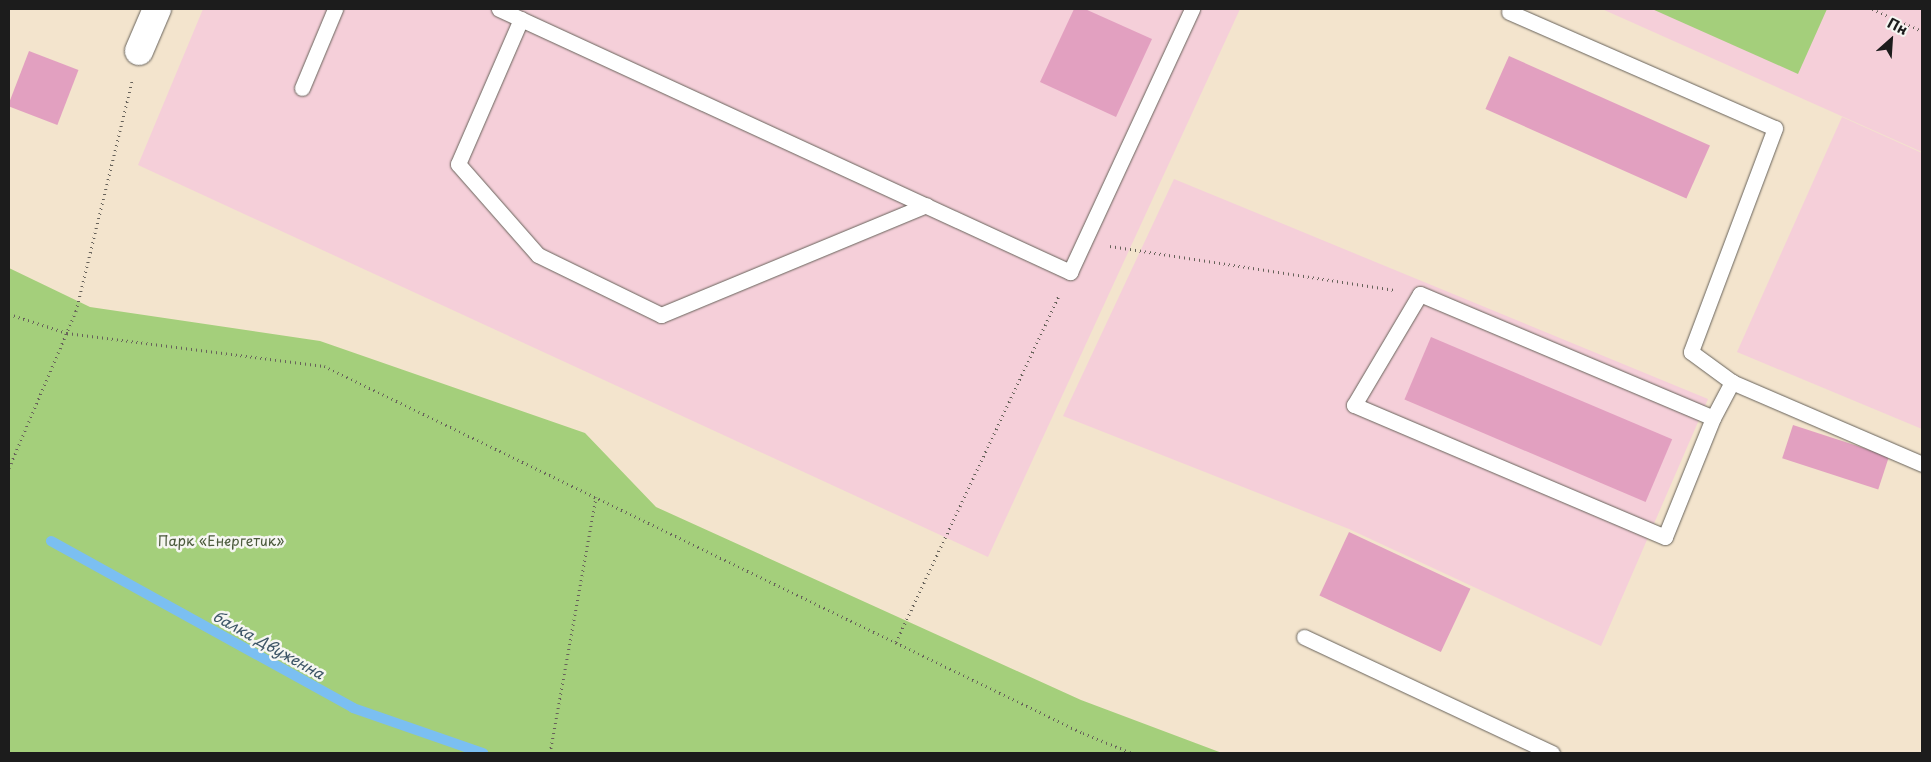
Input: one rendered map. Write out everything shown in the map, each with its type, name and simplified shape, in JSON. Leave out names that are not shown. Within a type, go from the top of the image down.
[{"type":"street","points":[[139,51],[157,9]]},
{"type":"lane","points":[[302,88],[335,9]]},
{"type":"lane","points":[[499,9],[1070,272],[1192,9]]},
{"type":"lane","points":[[1509,12],[1775,128],[1691,352],[1732,382],[1922,464]]},
{"type":"lane","points":[[520,18],[458,164],[538,255],[661,315],[926,205]]},
{"type":"lane","points":[[1713,418],[1420,294],[1354,405],[1664,537],[1713,418],[1732,382]]},
{"type":"lane","points":[[1304,637],[1552,753]]},
{"type":"path","points":[[1872,9],[1922,31]]},
{"type":"path","points":[[9,468],[76,311],[139,51]]},
{"type":"path","points":[[1084,242],[1420,294]]},
{"type":"path","points":[[896,642],[1070,272]]},
{"type":"path","points":[[9,314],[66,333],[324,366],[896,642],[1132,753]]},
{"type":"path","points":[[550,753],[596,497]]},
{"type":"shaded area","points":[[203,9],[1240,9],[988,557],[138,165]]},
{"type":"shaded area","points":[[1602,9],[1922,9],[1922,152]]},
{"type":"shaded area","points":[[1842,117],[1922,153],[1922,429],[1737,352]]},
{"type":"shaded area","points":[[1174,179],[1708,399],[1601,646],[1349,529],[1063,416]]},
{"type":"green space","points":[[1652,9],[1827,9],[1798,74]]},
{"type":"green space","name":"Парк «Енергетик»","points":[[9,268],[90,307],[320,341],[585,433],[656,507],[1081,700],[1222,753],[9,753]]},
{"type":"building","points":[[1074,9],[1085,9],[1152,39],[1116,117],[1040,82]]},
{"type":"building","points":[[29,51],[78,70],[57,125],[9,107]]},
{"type":"building","points":[[1509,56],[1710,145],[1686,198],[1485,109]]},
{"type":"building","points":[[1431,337],[1672,439],[1646,502],[1404,400]]},
{"type":"building","points":[[1793,425],[1889,456],[1878,489],[1782,458]]},
{"type":"building","points":[[1349,532],[1470,589],[1441,652],[1319,595]]},
{"type":"waterway","name":"балка Двуженна","points":[[51,541],[353,708],[483,753]]}]
